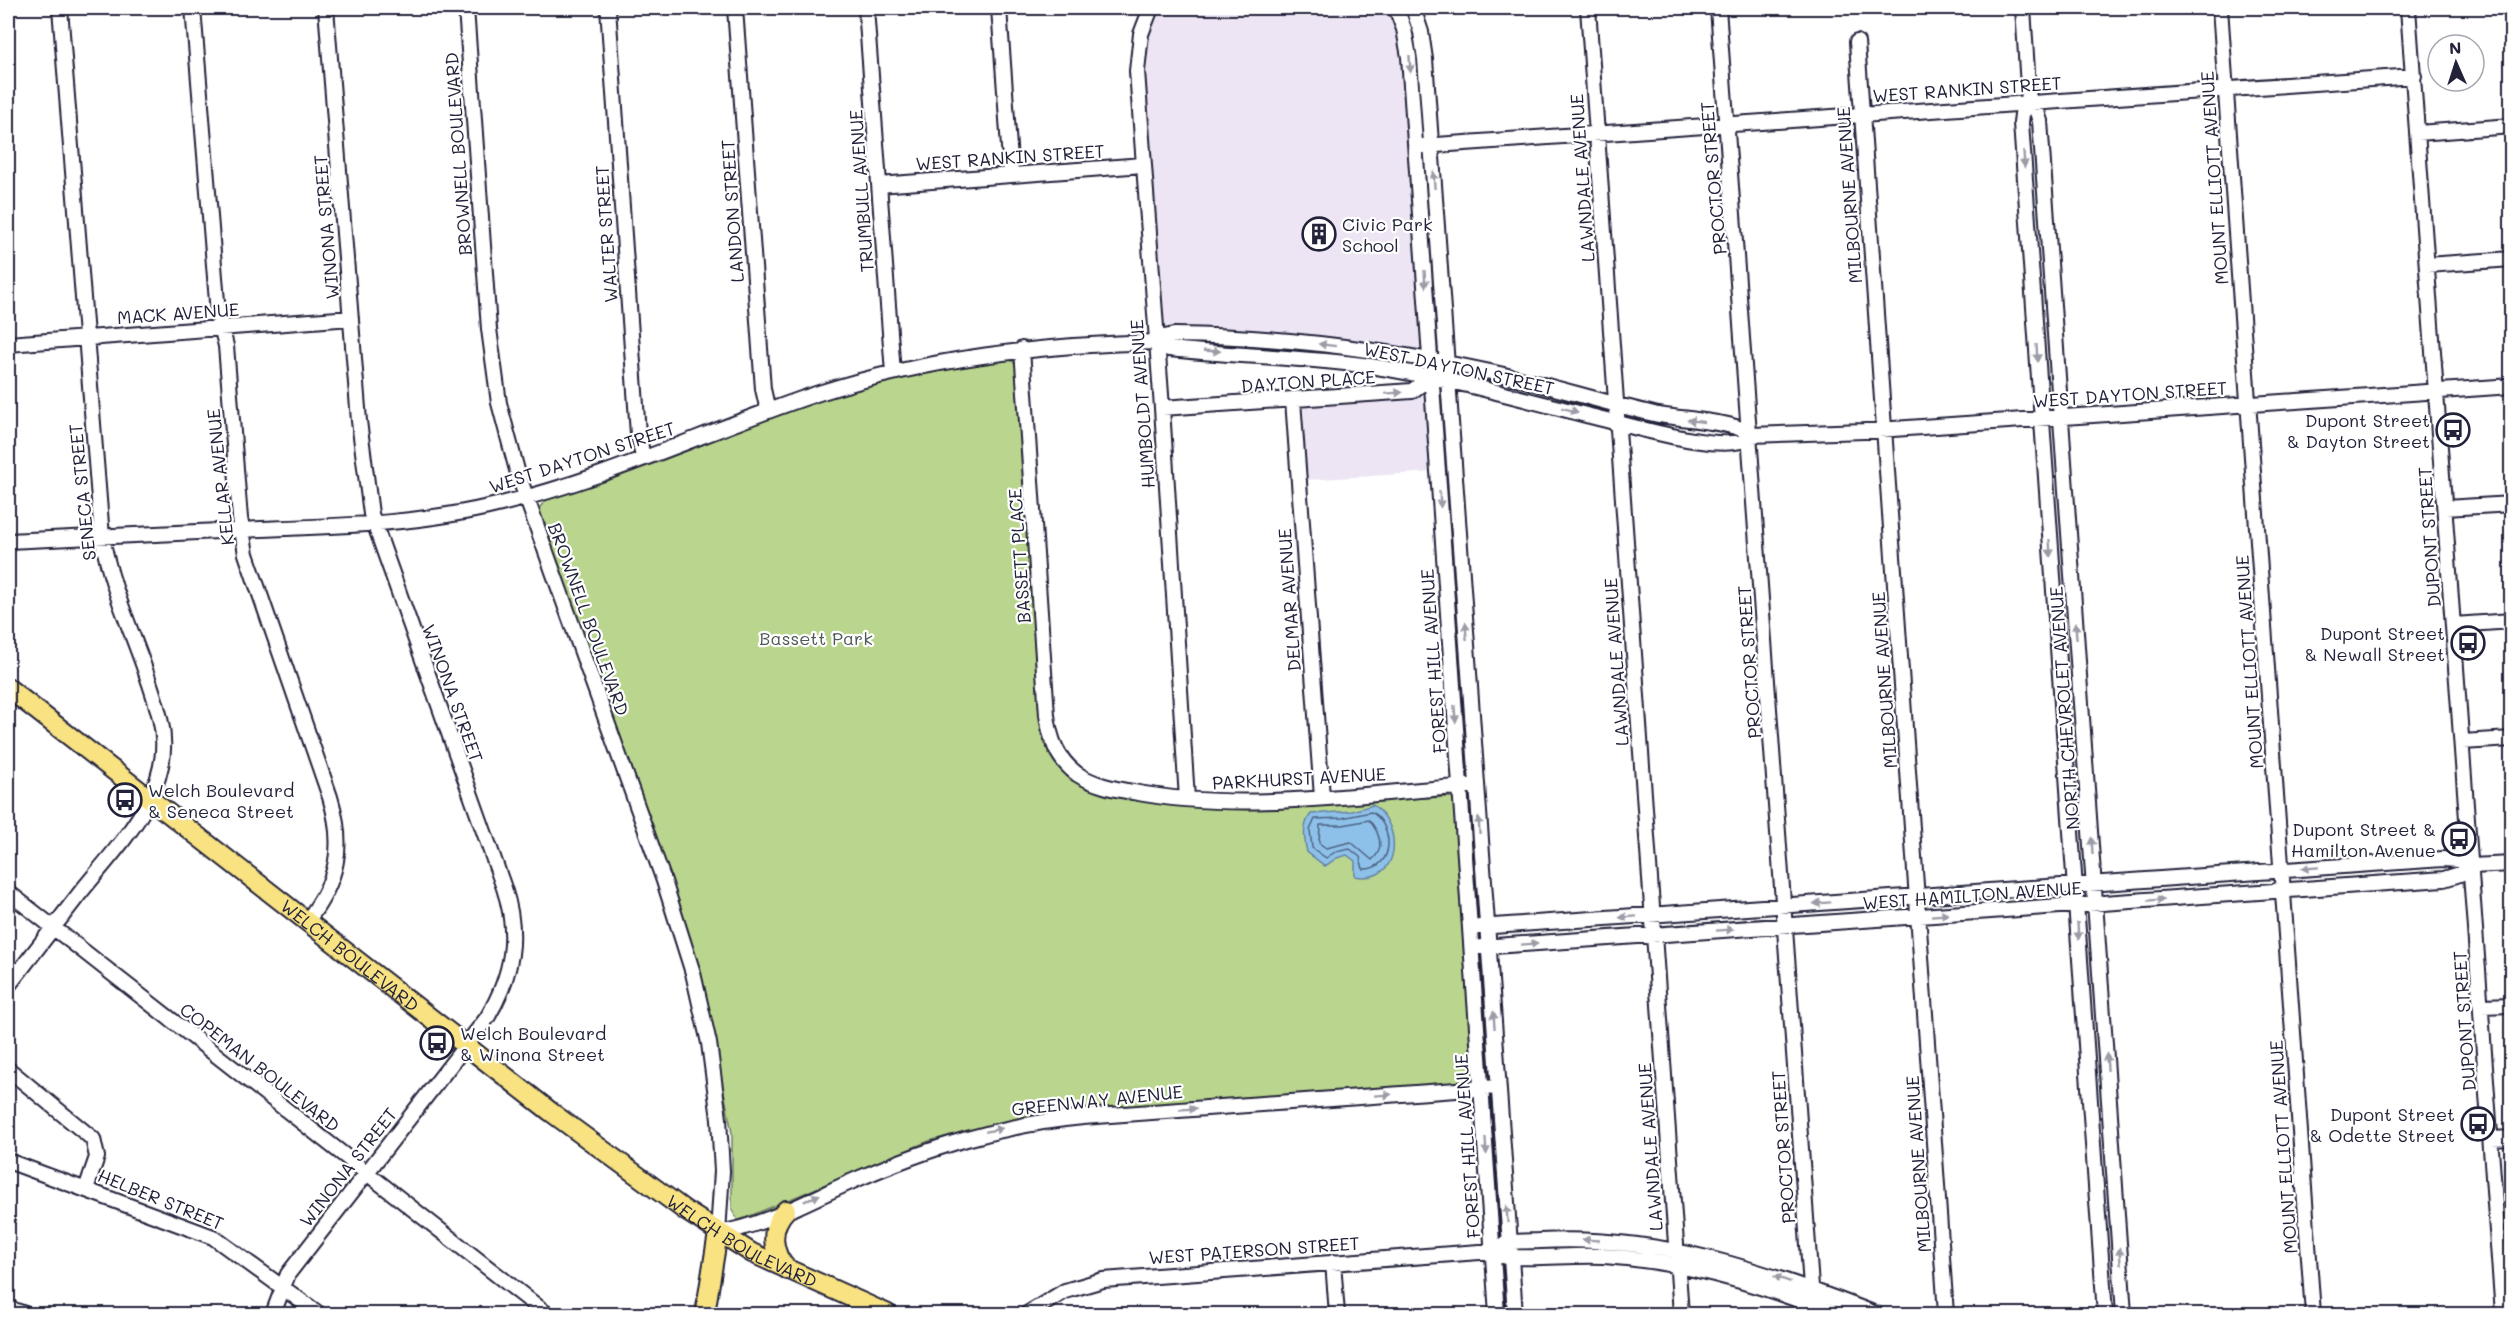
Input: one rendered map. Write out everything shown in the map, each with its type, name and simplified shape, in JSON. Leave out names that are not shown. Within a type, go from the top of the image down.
[{"type":"main road","name":"WELCH BOULEVARD","points":[[8,688],[593,1144],[718,1233],[789,1272],[888,1314]]},
{"type":"main road","points":[[786,1210],[776,1223],[774,1235],[778,1256],[789,1272]]},
{"type":"main road","points":[[705,1314],[718,1233]]},
{"type":"street","name":"SENECA STREET","points":[[8,986],[136,823],[150,799],[161,770],[163,729],[115,591],[102,537],[60,8]]},
{"type":"street","name":"KELLAR AVENUE","points":[[193,8],[218,314],[226,346],[241,531],[258,596],[336,817],[338,844],[333,876],[324,899],[307,921]]},
{"type":"street","name":"WINONA STREET","points":[[273,1314],[288,1275],[487,1018],[506,981],[513,948],[511,909],[374,524],[364,466],[326,8]]},
{"type":"street","name":"BROWNELL BOULEVARD","points":[[466,8],[491,358],[504,425],[526,498],[668,892],[693,973],[709,1043],[719,1119],[722,1178],[718,1233]]},
{"type":"street","name":"WALTER STREET","points":[[608,8],[638,434],[643,457]]},
{"type":"street","name":"LANDON STREET","points":[[735,8],[763,389],[768,411]]},
{"type":"street","name":"TRUMBULL AVENUE","points":[[866,8],[893,373]]},
{"type":"street","points":[[999,8],[1011,175]]},
{"type":"street","name":"HUMBOLDT AVENUE","points":[[1151,8],[1141,34],[1137,63],[1187,799]]},
{"type":"street","name":"FOREST HILL AVENUE","points":[[1396,8],[1408,48],[1416,147],[1497,1314]]},
{"type":"street","name":"FOREST HILL AVENUE","points":[[1413,8],[1424,45],[1515,1314]]},
{"type":"street","name":"LAWNDALE AVENUE","points":[[1588,8],[1681,1314]]},
{"type":"street","name":"PROCTOR STREET","points":[[1718,8],[1751,435],[1813,1310]]},
{"type":"street","name":"NORTH CHEVROLET AVENUE","points":[[2023,8],[2030,103],[2036,109],[2040,121],[2124,1314]]},
{"type":"street","name":"MOUNT ELLIOTT AVENUE","points":[[2220,8],[2313,1314]]},
{"type":"street","name":"DUPONT STREET","points":[[2408,8],[2491,1139],[2506,1272],[2503,1314]]},
{"type":"street","name":"MILBOURNE AVENUE","points":[[1857,42],[1946,1314]]},
{"type":"street","name":"WEST RANKIN STREET","points":[[1416,147],[2414,76]]},
{"type":"street","name":"NORTH CHEVROLET AVENUE","points":[[2030,103],[2024,109],[2021,123],[2105,1314]]},
{"type":"street","points":[[2418,133],[2511,126]]},
{"type":"street","name":"WEST RANKIN STREET","points":[[879,185],[1143,165]]},
{"type":"street","points":[[1421,220],[1437,219]]},
{"type":"street","points":[[2427,265],[2511,259]]},
{"type":"street","points":[[2033,301],[2053,299]]},
{"type":"street","name":"MACK AVENUE","points":[[8,344],[351,318]]},
{"type":"street","name":"WEST DAYTON STREET","points":[[1156,342],[1160,338],[1174,335],[1286,340],[1430,361],[1520,379],[1671,418],[1738,426],[1751,435]]},
{"type":"street","points":[[1284,356],[1286,340]]},
{"type":"street","name":"WEST DAYTON STREET","points":[[8,541],[374,524],[453,514],[526,498],[822,392],[893,373],[1022,349],[1156,342],[1169,349],[1284,356],[1370,366],[1448,381],[1681,437],[1728,443],[1741,443],[1751,435],[1884,430],[2511,386]]},
{"type":"street","name":"BASSETT PLACE","points":[[1022,349],[1047,715],[1051,739],[1061,758]]},
{"type":"street","name":"DAYTON PLACE","points":[[1162,408],[1412,392],[1447,364]]},
{"type":"street","name":"DELMAR AVENUE","points":[[1293,400],[1322,797]]},
{"type":"street","points":[[1437,456],[1454,455]]},
{"type":"street","points":[[2445,508],[2511,504]]},
{"type":"street","points":[[1446,585],[1463,584]]},
{"type":"street","points":[[2454,625],[2511,621]]},
{"type":"street","points":[[2058,656],[2078,654]]},
{"type":"street","points":[[2462,742],[2511,739]]},
{"type":"street","name":"PARKHURST AVENUE","points":[[1061,758],[1077,774],[1101,785],[1151,795],[1187,799],[1235,802],[1477,786]]},
{"type":"street","name":"WEST HAMILTON AVENUE","points":[[1471,928],[2448,859],[2471,866],[2511,864]]},
{"type":"street","name":"WEST HAMILTON AVENUE","points":[[1472,948],[2444,879],[2459,875],[2471,866]]},
{"type":"street","name":"COPEMAN BOULEVARD","points":[[8,892],[547,1314]]},
{"type":"street","points":[[2481,1006],[2511,1005]]},
{"type":"street","points":[[8,1069],[93,1139],[97,1157],[86,1189]]},
{"type":"street","name":"GREENWAY AVENUE","points":[[718,1233],[742,1228],[935,1147],[975,1134],[1031,1123],[1498,1087]]},
{"type":"street","points":[[2491,1139],[2511,1138]]},
{"type":"street","points":[[2094,1150],[2113,1149]]},
{"type":"street","name":"HELBER STREET","points":[[8,1161],[213,1237],[319,1314]]},
{"type":"street","name":"WEST PATERSON STREET","points":[[1026,1314],[1065,1291],[1103,1280],[1510,1250],[1590,1240],[1675,1251],[1751,1269],[1876,1314]]},
{"type":"street","name":"WEST PATERSON STREET","points":[[1510,1250],[1598,1256],[1677,1266],[1758,1287],[1813,1310],[1836,1314]]},
{"type":"street","points":[[1333,1262],[1337,1314]]},
{"type":"street","points":[[8,1308],[25,1314]]},
{"type":"shaded area","points":[[1157,8],[1389,8],[1401,42],[1422,350],[1418,352],[1248,331],[1162,326],[1143,77],[1147,35]]},
{"type":"shaded area","points":[[1427,395],[1433,472],[1307,480],[1303,405]]},
{"type":"green space","name":"Bassett Park","points":[[1009,358],[1016,365],[1041,726],[1046,745],[1064,771],[1117,796],[1143,801],[1180,805],[1453,797],[1474,1078],[1466,1082],[1027,1116],[929,1141],[738,1221],[732,1210],[732,1133],[695,956],[672,883],[539,516],[539,508],[547,499],[834,395],[924,372]]},
{"type":"water","points":[[1373,805],[1383,814],[1390,826],[1393,839],[1393,852],[1382,872],[1370,876],[1355,876],[1355,861],[1347,855],[1325,866],[1307,852],[1305,827],[1311,814],[1352,811]]},
{"type":"place","name":"Civic Park School","points":[[1319,234]]},
{"type":"place","name":"Dupont Street & Dayton Street","points":[[2453,430]]},
{"type":"place","name":"Dupont Street & Newall Street","points":[[2468,643]]},
{"type":"place","name":"Welch Boulevard & Seneca Street","points":[[125,800]]},
{"type":"place","name":"Dupont Street & Hamilton Avenue","points":[[2459,839]]},
{"type":"place","name":"Welch Boulevard & Winona Street","points":[[437,1043]]},
{"type":"place","name":"Dupont Street & Odette Street","points":[[2478,1124]]}]
